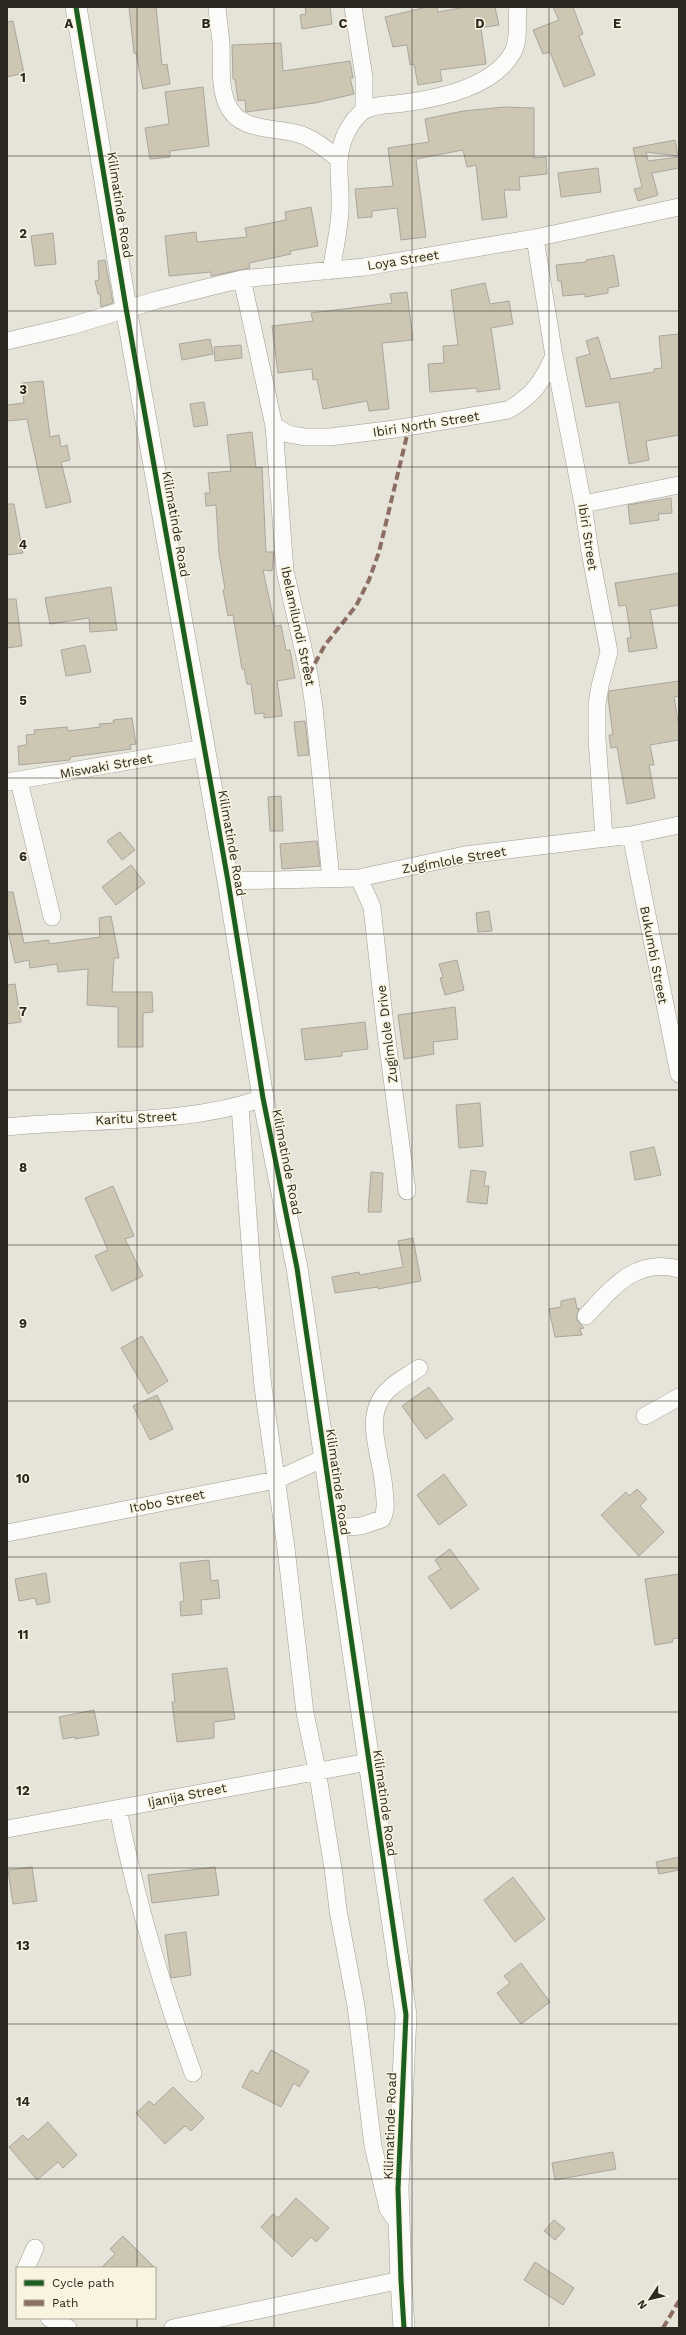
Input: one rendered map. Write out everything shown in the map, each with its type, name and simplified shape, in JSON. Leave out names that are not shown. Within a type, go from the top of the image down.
[{"type":"main road","name":"Kilimatinde Road","points":[[76,7],[126,308],[228,881],[263,1098],[297,1268],[333,1528],[406,2015],[398,2188],[404,2328]]},
{"type":"street","points":[[217,7],[227,104],[237,118],[255,127],[288,130],[303,135],[319,144],[338,158]]},
{"type":"street","points":[[331,271],[340,211],[338,158],[347,132],[364,110],[364,77],[353,7]]},
{"type":"street","points":[[512,7],[518,27]]},
{"type":"street","points":[[364,110],[384,105],[444,97],[487,78],[502,66],[513,51],[518,27],[518,7]]},
{"type":"street","name":"Loya Street","points":[[7,341],[71,326],[126,308],[242,280],[331,271],[535,238],[679,207]]},
{"type":"street","name":"Ibiri Street","points":[[535,238],[554,356],[584,504],[590,552],[609,652],[600,686],[597,739],[604,837]]},
{"type":"street","name":"Ibelamilundi Street","points":[[242,280],[274,426],[285,572],[312,694],[331,879]]},
{"type":"street","name":"Ibiri North Street","points":[[274,426],[294,435],[330,437],[395,429],[508,410],[522,402],[533,392],[544,379],[554,356]]},
{"type":"street","points":[[584,504],[679,485]]},
{"type":"street","name":"Miswaki Street","points":[[13,782],[205,748]]},
{"type":"street","points":[[13,782],[52,917]]},
{"type":"street","name":"Zugimlole Street","points":[[228,881],[359,878],[465,856],[604,837],[631,835],[679,825]]},
{"type":"street","name":"Bukumbi Street","points":[[631,835],[679,1074]]},
{"type":"street","name":"Zugimlole Drive","points":[[359,878],[372,907],[385,1025],[407,1191]]},
{"type":"street","name":"Karitu Street","points":[[7,1127],[185,1116],[240,1106],[263,1098]]},
{"type":"street","points":[[240,1106],[252,1271],[263,1387],[305,1713],[317,1770],[334,1875],[338,1910],[357,2013],[373,2146],[388,2209],[399,2225]]},
{"type":"street","points":[[586,1316],[619,1282],[637,1270],[652,1266],[679,1269]]},
{"type":"street","points":[[333,1528],[361,1526],[382,1519],[386,1512],[384,1483],[373,1418],[377,1404],[389,1389],[419,1368]]},
{"type":"street","points":[[645,1416],[679,1397]]},
{"type":"street","name":"Itobo Street","points":[[7,1533],[276,1480],[324,1458]]},
{"type":"street","name":"Ijanija Street","points":[[7,1830],[317,1770],[368,1762]]},
{"type":"street","points":[[118,1809],[129,1866],[164,1993],[193,2073]]},
{"type":"street","points":[[26,2267],[35,2248]]},
{"type":"street","points":[[173,2328],[401,2280]]},
{"type":"street","points":[[51,2319],[68,2328]]},
{"type":"building","points":[[129,7],[156,7],[162,65],[167,64],[170,84],[143,89],[136,53],[134,53]]},
{"type":"building","points":[[305,7],[330,7],[332,24],[302,29],[300,15],[306,14]]},
{"type":"building","points":[[427,7],[437,7],[438,12],[466,7],[495,7],[499,25],[481,28],[486,64],[440,70],[442,81],[418,85],[414,64],[410,65],[407,45],[393,47],[385,17]]},
{"type":"building","points":[[553,7],[573,7],[583,34],[579,36],[595,75],[564,87],[550,52],[543,54],[533,30],[559,20]]},
{"type":"building","points":[[13,21],[24,73],[7,77],[7,22]]},
{"type":"building","points":[[281,43],[283,71],[350,61],[353,78],[350,78],[354,94],[315,103],[246,112],[245,100],[238,101],[235,79],[233,79],[232,45]]},
{"type":"building","points":[[203,87],[209,146],[170,151],[170,157],[150,159],[145,128],[169,124],[165,92]]},
{"type":"building","points":[[505,107],[534,108],[534,158],[546,157],[547,174],[519,177],[520,190],[504,190],[507,217],[482,220],[476,165],[467,167],[463,150],[416,159],[426,237],[401,240],[397,208],[372,211],[372,217],[358,218],[355,189],[393,186],[388,148],[429,142],[425,119],[463,111]]},
{"type":"building","points":[[675,140],[678,156],[646,152],[648,161],[679,157],[679,168],[652,173],[658,195],[638,201],[634,189],[642,187],[633,148]]},
{"type":"building","points":[[598,168],[601,192],[561,197],[558,173]]},
{"type":"building","points":[[311,207],[318,246],[290,251],[291,254],[249,263],[250,268],[211,276],[211,272],[169,276],[165,236],[196,232],[197,242],[247,237],[245,228],[286,220],[285,212]]},
{"type":"building","points":[[53,233],[56,264],[35,266],[31,236]]},
{"type":"building","points":[[614,255],[619,286],[608,288],[608,293],[585,297],[585,294],[563,296],[561,281],[558,281],[556,265],[586,262],[586,260]]},
{"type":"building","points":[[105,260],[113,303],[101,307],[100,294],[98,294],[95,281],[99,280],[98,261]]},
{"type":"building","points":[[485,283],[490,304],[509,301],[513,324],[491,328],[500,389],[477,392],[477,388],[430,392],[428,364],[444,363],[443,346],[458,345],[451,290]]},
{"type":"building","points":[[407,292],[413,340],[382,343],[389,409],[369,411],[367,401],[323,409],[317,379],[313,380],[312,369],[278,373],[272,326],[313,321],[311,313],[392,303],[390,294]]},
{"type":"building","points":[[679,334],[679,435],[646,441],[649,460],[629,464],[619,402],[586,407],[576,358],[590,354],[586,341],[598,337],[611,379],[654,372],[654,369],[662,368],[659,336]]},
{"type":"building","points":[[210,339],[213,354],[182,360],[179,344]]},
{"type":"building","points":[[241,345],[242,358],[215,361],[214,347]]},
{"type":"building","points":[[43,381],[50,437],[59,435],[61,447],[67,445],[70,460],[61,462],[71,502],[46,508],[27,419],[7,421],[7,405],[24,403],[22,383]]},
{"type":"building","points":[[204,402],[208,425],[194,427],[190,404]]},
{"type":"building","points":[[252,432],[256,468],[262,467],[266,552],[274,552],[272,571],[263,570],[275,626],[281,625],[286,650],[290,650],[295,678],[277,681],[282,716],[264,718],[264,713],[255,714],[251,684],[247,684],[244,669],[242,669],[233,615],[228,616],[223,590],[225,589],[219,553],[216,505],[206,506],[205,493],[210,493],[208,473],[231,471],[227,435]]},
{"type":"building","points":[[671,498],[672,513],[658,514],[659,520],[630,524],[628,505]]},
{"type":"building","points":[[7,504],[14,504],[23,553],[7,555]]},
{"type":"building","points":[[679,573],[679,605],[650,610],[657,648],[629,652],[627,638],[631,638],[626,605],[619,606],[615,583]]},
{"type":"building","points":[[111,587],[117,630],[90,632],[89,618],[50,624],[45,598]]},
{"type":"building","points":[[7,599],[16,599],[22,646],[7,648]]},
{"type":"building","points":[[85,645],[91,672],[66,676],[61,650]]},
{"type":"building","points":[[679,681],[679,696],[674,697],[679,727],[679,740],[650,745],[654,765],[649,765],[655,798],[627,804],[617,747],[611,748],[609,735],[613,735],[608,698],[609,691]]},
{"type":"building","points":[[132,718],[136,744],[130,745],[131,749],[70,757],[70,760],[19,765],[18,746],[27,745],[26,735],[35,734],[34,730],[67,727],[68,731],[100,727],[99,724],[114,723],[113,720]]},
{"type":"building","points":[[305,721],[309,755],[298,756],[294,722]]},
{"type":"building","points":[[281,796],[283,831],[270,831],[268,797]]},
{"type":"building","points":[[120,832],[135,850],[122,860],[107,841]]},
{"type":"building","points":[[317,841],[320,866],[282,869],[280,844]]},
{"type":"building","points":[[131,865],[145,883],[116,905],[102,887]]},
{"type":"building","points":[[7,892],[13,892],[24,943],[49,940],[49,944],[100,937],[99,918],[111,916],[119,958],[114,958],[112,992],[152,992],[153,1012],[143,1013],[143,1047],[118,1047],[118,1007],[87,1005],[88,969],[58,972],[57,964],[30,968],[29,960],[15,963],[7,926]]},
{"type":"building","points":[[489,911],[492,931],[478,932],[476,913]]},
{"type":"building","points":[[457,960],[464,990],[445,995],[440,978],[443,977],[439,964]]},
{"type":"building","points":[[15,984],[21,1022],[7,1024],[7,985]]},
{"type":"building","points":[[455,1007],[458,1039],[433,1042],[434,1054],[404,1059],[398,1015]]},
{"type":"building","points":[[365,1022],[368,1049],[342,1052],[342,1056],[305,1060],[301,1029]]},
{"type":"building","points":[[480,1103],[483,1146],[459,1148],[456,1105]]},
{"type":"building","points":[[654,1147],[661,1175],[635,1180],[630,1152]]},
{"type":"building","points":[[471,1170],[486,1172],[484,1186],[489,1186],[487,1204],[467,1202]]},
{"type":"building","points":[[371,1172],[383,1173],[381,1212],[368,1212]]},
{"type":"building","points":[[113,1186],[134,1236],[125,1239],[143,1276],[112,1291],[95,1256],[108,1250],[85,1198]]},
{"type":"building","points":[[413,1238],[421,1281],[378,1289],[378,1287],[335,1293],[332,1277],[359,1272],[360,1275],[403,1267],[398,1241]]},
{"type":"building","points":[[575,1298],[577,1309],[579,1308],[576,1319],[584,1328],[580,1329],[582,1335],[555,1337],[549,1309],[561,1307],[561,1301]]},
{"type":"building","points":[[142,1336],[168,1381],[148,1394],[121,1348]]},
{"type":"building","points":[[429,1387],[453,1419],[426,1439],[402,1406]]},
{"type":"building","points":[[157,1395],[173,1429],[150,1440],[133,1406]]},
{"type":"building","points":[[444,1474],[467,1505],[439,1525],[417,1495]]},
{"type":"building","points":[[637,1489],[647,1499],[640,1506],[664,1532],[639,1556],[601,1515],[626,1492],[629,1496]]},
{"type":"building","points":[[450,1549],[479,1589],[451,1609],[428,1577],[441,1569],[435,1560]]},
{"type":"building","points":[[209,1560],[211,1581],[218,1580],[220,1598],[201,1600],[202,1614],[181,1616],[180,1602],[184,1601],[180,1563]]},
{"type":"building","points":[[46,1573],[50,1602],[37,1605],[35,1598],[19,1601],[15,1579]]},
{"type":"building","points":[[679,1574],[679,1638],[672,1639],[673,1642],[655,1645],[645,1579]]},
{"type":"building","points":[[227,1668],[235,1719],[214,1722],[214,1738],[177,1742],[172,1702],[175,1702],[172,1674]]},
{"type":"building","points":[[94,1710],[99,1735],[75,1739],[75,1737],[63,1739],[59,1717]]},
{"type":"building","points":[[679,1857],[679,1870],[659,1874],[656,1862]]},
{"type":"building","points":[[32,1867],[37,1901],[13,1904],[8,1870]]},
{"type":"building","points":[[215,1867],[219,1895],[152,1903],[148,1875]]},
{"type":"building","points":[[513,1877],[545,1919],[515,1942],[484,1900]]},
{"type":"building","points":[[186,1932],[191,1975],[171,1978],[165,1935]]},
{"type":"building","points":[[521,1963],[550,2002],[521,2024],[497,1993],[510,1983],[504,1976]]},
{"type":"building","points":[[271,2050],[309,2071],[299,2087],[294,2083],[281,2107],[242,2087],[251,2070],[258,2074]]},
{"type":"building","points":[[173,2087],[204,2118],[191,2131],[185,2126],[165,2144],[136,2113],[149,2101],[154,2105]]},
{"type":"building","points":[[48,2122],[77,2155],[63,2168],[58,2162],[37,2180],[9,2147],[23,2135],[28,2140]]},
{"type":"building","points":[[613,2152],[616,2169],[555,2180],[552,2163]]},
{"type":"building","points":[[296,2198],[329,2228],[316,2242],[311,2237],[292,2257],[261,2227],[273,2214],[278,2218]]},
{"type":"building","points":[[554,2220],[565,2229],[555,2240],[544,2231]]},
{"type":"building","points":[[123,2236],[154,2267],[102,2267],[115,2254],[110,2249]]},
{"type":"building","points":[[535,2262],[574,2288],[563,2305],[524,2280]]},
{"type":"marked path","points":[[309,674],[325,645],[356,606],[369,580],[379,552],[409,427]]},
{"type":"marked path","points":[[663,2328],[679,2301]]},
{"type":"cycle path","points":[[76,7],[126,308],[228,881],[263,1098],[297,1268],[406,2015],[398,2189],[404,2328]]}]
